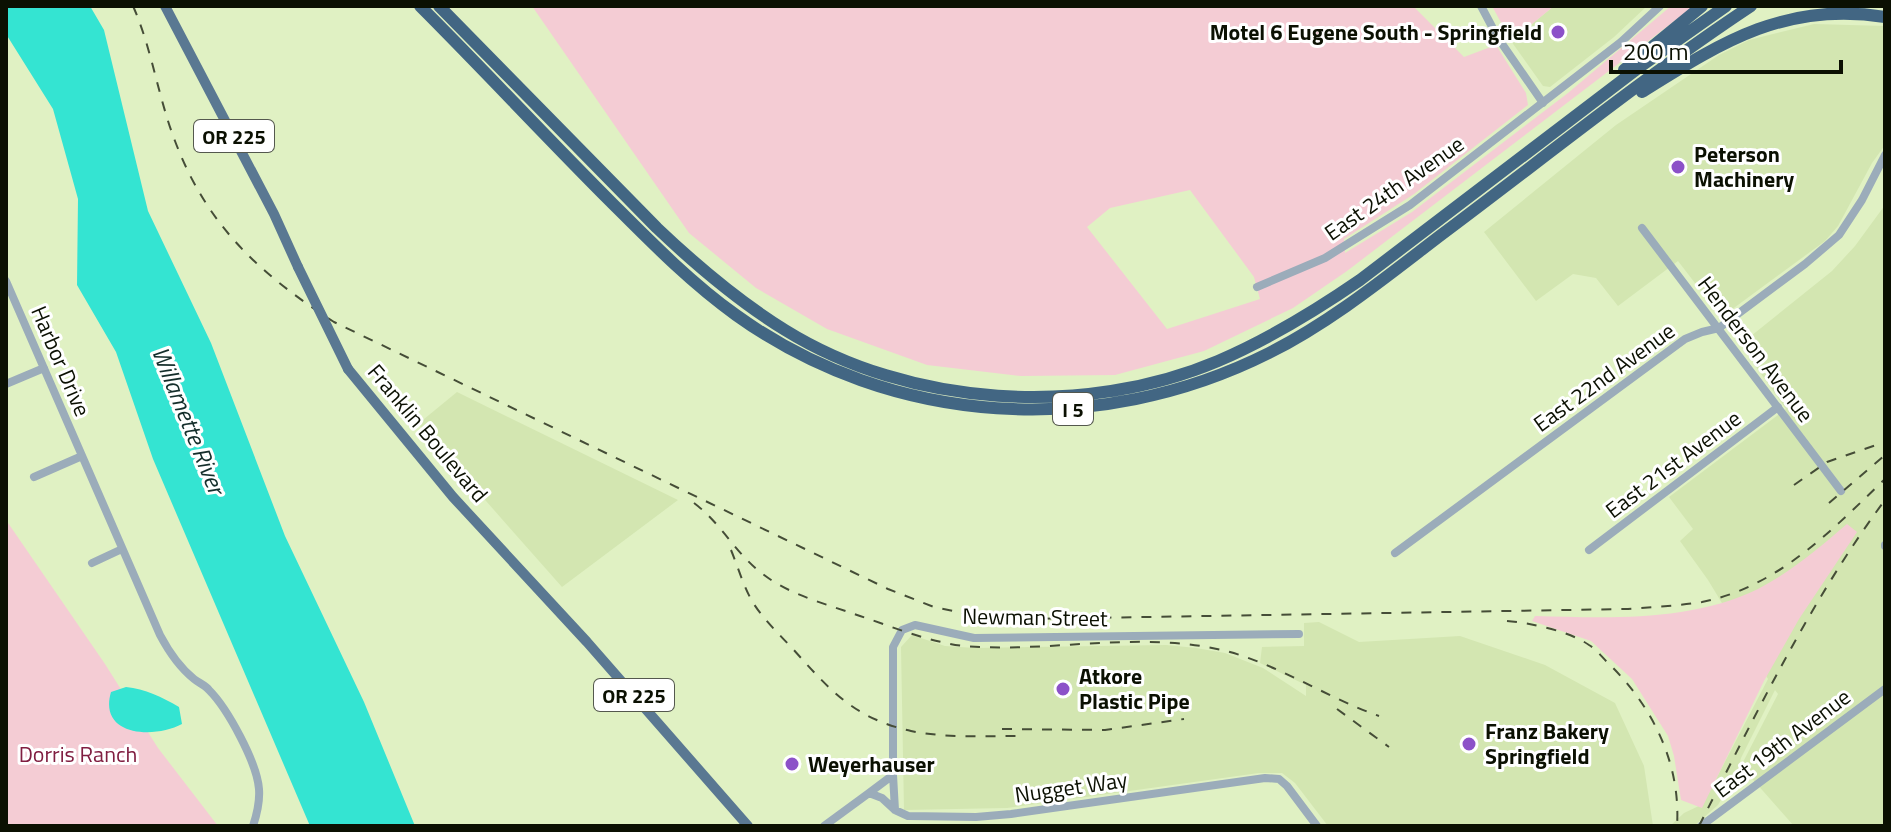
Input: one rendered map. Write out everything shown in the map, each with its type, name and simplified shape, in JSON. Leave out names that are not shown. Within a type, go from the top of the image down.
[{"type":"highway","name":"I 5","points":[[420,6],[633,224],[733,313],[804,357],[876,386],[911,397],[988,409],[1031,411],[1126,403],[1188,387],[1271,353],[1358,298],[1702,39],[1751,6]]},
{"type":"highway","name":"I 5","points":[[439,6],[692,261],[787,332],[875,372],[943,389],[1021,396],[1104,392],[1146,384],[1216,362],[1261,341],[1360,280],[1726,6]]},
{"type":"highway","points":[[1565,124],[1645,51],[1702,6]]},
{"type":"highway","points":[[1578,132],[1691,61],[1739,35],[1769,24],[1823,14],[1885,17]]},
{"type":"main road","name":"Franklin Boulevard","points":[[165,6],[274,214],[348,369],[453,497],[597,653],[748,826]]},
{"type":"street","points":[[1481,6],[1498,38],[1543,103]]},
{"type":"street","name":"East 24th Avenue","points":[[1257,287],[1325,258],[1410,205],[1621,42],[1660,6]]},
{"type":"street","name":"East 22nd Avenue","points":[[1395,553],[1685,339],[1719,328],[1805,264],[1839,235],[1862,200],[1885,155]]},
{"type":"street","name":"Henderson Avenue","points":[[1642,228],[1841,491]]},
{"type":"street","name":"Harbor Drive","points":[[6,281],[171,655],[217,700],[248,755],[259,788],[259,804],[253,826]]},
{"type":"street","points":[[6,384],[44,368]]},
{"type":"street","name":"East 21st Avenue","points":[[1589,550],[1778,407]]},
{"type":"street","points":[[34,477],[82,456]]},
{"type":"street","points":[[92,563],[122,549]]},
{"type":"street","name":"Newman Street","points":[[893,775],[893,648],[902,630],[915,625],[974,638],[1299,634]]},
{"type":"street","name":"East 19th Avenue","points":[[1701,826],[1885,689]]},
{"type":"street","points":[[824,826],[893,775]]},
{"type":"street","points":[[893,775],[895,810]]},
{"type":"street","name":"Nugget Way","points":[[869,793],[908,816],[976,817],[1265,778],[1279,779],[1317,826]]},
{"type":"shaded area","points":[[1554,6],[1647,6],[1614,37],[1550,87],[1543,86],[1511,41]]},
{"type":"shaded area","points":[[1814,24],[1885,26],[1885,145],[1838,226],[1825,241],[1727,313],[1715,309],[1678,261],[1618,306],[1596,278],[1573,274],[1536,301],[1484,232],[1616,125],[1719,55],[1749,40]]},
{"type":"shaded area","points":[[1885,205],[1885,826],[1794,826],[1741,766],[1778,694],[1775,690],[1718,805],[1694,826],[1670,826],[1684,813],[1703,804],[1768,679],[1708,580],[1680,541],[1693,529],[1669,497],[1786,409],[1749,357],[1751,336],[1832,271]]},
{"type":"shaded area","points":[[457,392],[678,500],[562,587],[418,424]]},
{"type":"shaded area","points":[[1319,622],[1359,642],[1460,636],[1545,665],[1615,703],[1644,766],[1653,826],[1328,826],[1295,783],[1282,773],[1259,773],[1007,808],[904,810],[901,647],[912,635],[945,646],[975,648],[1166,645],[1196,648],[1225,653],[1263,668],[1306,696],[1306,685],[1260,663],[1262,647],[1304,646],[1304,623]]},
{"type":"green space","points":[[532,6],[1413,6],[1464,57],[1496,45],[1526,93],[1528,105],[1414,194],[1344,239],[1345,253],[1412,212],[1568,93],[1671,6],[1694,6],[1347,271],[1293,308],[1204,351],[1115,375],[1021,376],[927,365],[827,329],[756,288],[689,233]],"holes":[[[1190,190],[1254,277],[1260,299],[1167,329],[1087,227],[1110,208]]]},
{"type":"green space","points":[[1492,6],[1554,6],[1511,41]]},
{"type":"green space","name":"Dorris Ranch","points":[[6,520],[105,664],[158,748],[218,826],[6,826]]},
{"type":"green space","points":[[1847,524],[1857,532],[1799,619],[1764,681],[1702,808],[1681,800],[1668,736],[1632,679],[1591,641],[1532,621],[1535,616],[1649,616],[1732,600],[1782,575]]},
{"type":"water","name":"Willamette River","points":[[6,6],[90,6],[104,30],[148,211],[211,343],[285,536],[364,702],[415,826],[310,826],[153,459],[116,352],[77,285],[78,199],[53,109],[6,34]]},
{"type":"water","points":[[126,687],[153,694],[179,707],[182,724],[157,732],[131,730],[120,725],[109,707],[111,692]]},
{"type":"railway","points":[[133,6],[175,141],[203,198],[239,245],[307,304],[334,322],[888,589],[934,607],[981,617],[1028,619],[1628,609],[1702,602],[1755,584],[1779,570],[1845,518],[1885,479]]},
{"type":"railway","points":[[1794,485],[1827,462],[1885,442]]},
{"type":"railway","points":[[1829,503],[1885,455]]},
{"type":"railway","points":[[1699,826],[1808,618],[1885,500]]},
{"type":"railway","points":[[694,503],[751,564],[776,583],[806,597],[911,634],[964,646],[1151,642],[1212,648],[1254,660],[1379,716]]},
{"type":"railway","points":[[731,550],[749,595],[761,614],[818,677],[858,710],[911,731],[963,736],[1016,736]]},
{"type":"railway","points":[[1507,621],[1550,628],[1581,640],[1623,679],[1650,716],[1660,736],[1674,780],[1677,826]]},
{"type":"railway","points":[[1337,709],[1389,747]]},
{"type":"railway","points":[[1002,729],[1105,730],[1184,719]]},
{"type":"place","name":"Motel 6 Eugene South - Springfield","points":[[1558,32]]},
{"type":"place","name":"Peterson Machinery","points":[[1678,167]]},
{"type":"place","name":"Atkore Plastic Pipe","points":[[1063,689]]},
{"type":"place","name":"Franz Bakery Springfield","points":[[1469,744]]},
{"type":"place","name":"Weyerhauser","points":[[792,764]]}]
